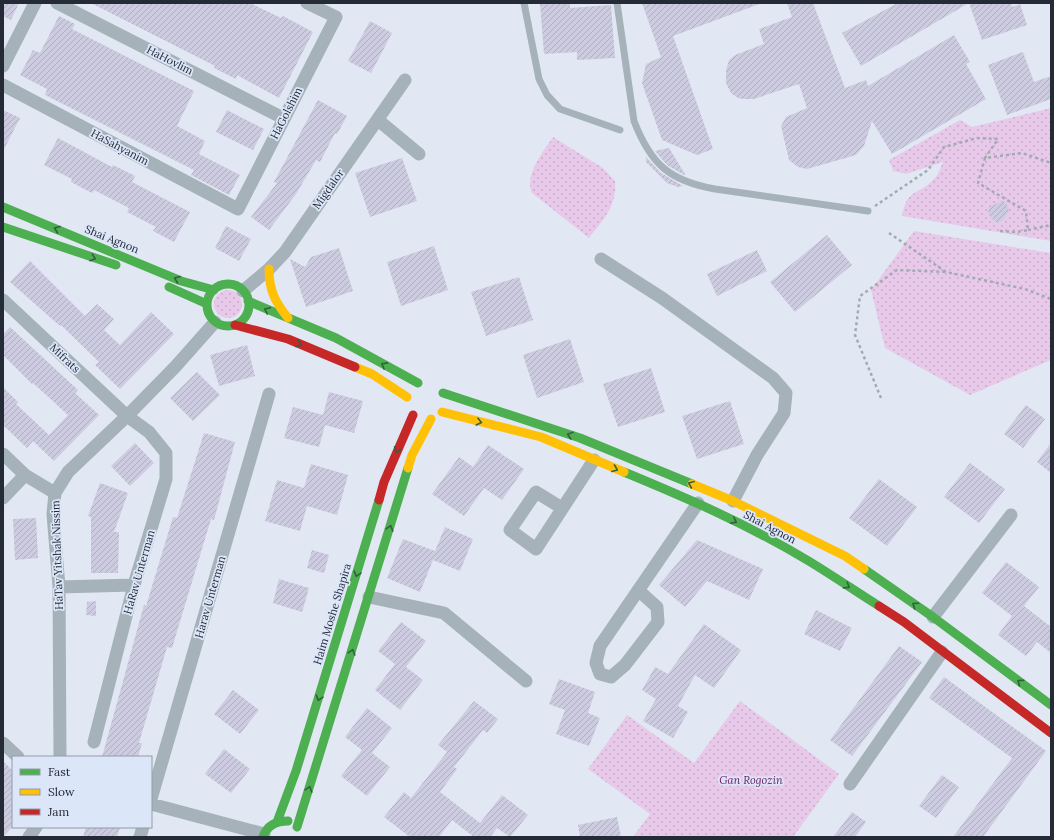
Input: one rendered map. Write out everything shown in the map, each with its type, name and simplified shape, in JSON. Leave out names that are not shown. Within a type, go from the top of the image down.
[{"type":"street","points":[[3,66],[35,3]]},
{"type":"street","name":"HaHovlim","points":[[57,3],[283,118]]},
{"type":"street","name":"HaGolshim","points":[[238,209],[283,118],[336,17],[309,3]]},
{"type":"street","name":"Migdalor","points":[[246,296],[286,252],[405,80]]},
{"type":"street","name":"HaSahyanim","points":[[3,85],[238,209]]},
{"type":"street","points":[[378,120],[419,154]]},
{"type":"street","name":"Shai Agnon","points":[[3,207],[182,281],[214,290]]},
{"type":"street","name":"Shai Agnon","points":[[3,227],[127,269]]},
{"type":"street","points":[[601,259],[662,298],[773,378],[786,393],[784,413],[757,455],[733,502]]},
{"type":"street","points":[[269,269],[268,285],[270,292],[279,307],[290,320]]},
{"type":"street","points":[[138,274],[150,279]]},
{"type":"street","points":[[163,284],[207,304]]},
{"type":"street","points":[[246,296],[247,313],[240,322],[235,325],[228,326],[215,322],[208,310],[208,298],[214,290],[226,284],[232,285],[246,296],[290,320],[336,338],[418,383],[433,383],[444,393],[444,406],[442,412],[431,419],[424,420],[412,414],[409,409],[407,397],[410,391],[418,383]]},
{"type":"street","name":"Mifrats","points":[[3,300],[127,416]]},
{"type":"street","name":"HaTav Yitshak Nissim","points":[[60,756],[59,587],[53,514],[55,493],[68,472],[127,416],[215,322]]},
{"type":"street","points":[[235,325],[295,342],[372,374],[407,397]]},
{"type":"street","name":"Shai Agnon","points":[[444,393],[580,438],[733,502],[845,556],[933,617],[1051,705]]},
{"type":"street","name":"Harav Unterman","points":[[152,796],[269,394]]},
{"type":"street","name":"Shai Agnon","points":[[442,412],[541,437],[698,503],[742,524],[807,560],[904,622],[1051,733]]},
{"type":"street","name":"Haim Moshe Shapira","points":[[277,822],[296,770],[352,593],[384,482],[412,414]]},
{"type":"street","name":"HaRav Unterman","points":[[94,742],[134,585],[166,479],[166,453],[149,432],[127,416]]},
{"type":"street","points":[[297,827],[412,455],[431,419]]},
{"type":"street","points":[[3,454],[25,475],[55,493]]},
{"type":"street","points":[[562,508],[594,460]]},
{"type":"street","points":[[3,498],[25,475]]},
{"type":"street","points":[[638,590],[657,607],[658,622],[625,665],[611,677],[600,674],[596,663],[600,646],[638,590],[698,503]]},
{"type":"street","points":[[933,617],[1011,515]]},
{"type":"street","points":[[59,587],[134,585]]},
{"type":"street","points":[[369,597],[444,613],[526,681]]},
{"type":"street","points":[[850,784],[942,652]]},
{"type":"street","points":[[3,743],[17,756]]},
{"type":"street","points":[[152,804],[263,835],[271,824],[288,821],[297,827],[303,837]]},
{"type":"street","points":[[29,837],[35,828]]},
{"type":"lane","points":[[524,3],[539,79],[547,95],[560,109],[620,130]]},
{"type":"lane","points":[[617,3],[634,121],[641,138],[649,151],[658,163],[672,175],[692,185],[715,190],[868,211]]},
{"type":"path","points":[[868,211],[928,170],[944,147],[977,138],[998,139],[985,158],[978,183],[1026,211],[1028,230]]},
{"type":"path","points":[[985,158],[1022,152],[1051,163]]},
{"type":"path","points":[[1000,231],[1016,232],[1051,225]]},
{"type":"path","points":[[889,233],[946,272]]},
{"type":"path","points":[[881,398],[855,335],[860,296],[897,270],[946,272],[1025,289],[1051,299]]},
{"type":"green space","points":[[1051,108],[1051,241],[902,216],[904,207],[910,197],[934,179],[943,162],[906,174],[893,171],[889,160],[960,120],[972,127]]},
{"type":"green space","points":[[553,137],[603,168],[615,181],[612,205],[589,238],[532,193],[530,179],[532,171]]},
{"type":"green space","points":[[914,231],[1051,253],[1051,360],[970,395],[885,348],[871,290]]},
{"type":"green space","points":[[228,290],[238,294],[242,304],[238,314],[228,318],[218,314],[214,304],[218,294]]},
{"type":"green space","name":"Gan Rogozin","points":[[740,701],[839,774],[793,837],[633,837],[650,814],[588,769],[627,715],[694,763]]},
{"type":"building","points":[[3,3],[19,3],[11,20],[3,16]]},
{"type":"building","points":[[91,3],[250,3],[281,18],[283,16],[313,32],[279,98],[237,75],[236,79],[214,68],[215,66]]},
{"type":"building","points":[[540,3],[570,3],[570,8],[611,5],[615,58],[577,60],[577,52],[544,54]]},
{"type":"building","points":[[642,3],[762,3],[673,36],[713,149],[697,155],[662,140],[642,83],[646,64],[661,57]]},
{"type":"building","points":[[787,3],[813,3],[845,88],[866,80],[868,86],[954,35],[970,62],[966,64],[986,99],[892,154],[872,121],[864,146],[856,155],[807,169],[798,167],[789,160],[781,126],[786,117],[807,108],[799,84],[754,99],[743,99],[738,98],[731,93],[726,83],[726,71],[729,60],[735,55],[764,44],[759,29],[792,17]]},
{"type":"building","points":[[898,3],[969,3],[861,66],[842,33]]},
{"type":"building","points":[[969,3],[1011,3],[1012,7],[1020,4],[1027,25],[982,40]]},
{"type":"building","points":[[59,16],[75,24],[72,29],[194,91],[177,126],[205,141],[199,154],[240,175],[229,195],[191,175],[194,170],[45,95],[47,89],[20,75],[33,50],[40,53]]},
{"type":"building","points":[[370,21],[392,33],[371,73],[348,61]]},
{"type":"building","points":[[1023,52],[1034,82],[1051,76],[1051,99],[1007,115],[988,65]]},
{"type":"building","points":[[318,100],[347,116],[337,134],[335,133],[320,162],[316,160],[296,194],[269,230],[251,217],[277,183],[274,182]]},
{"type":"building","points":[[3,110],[20,118],[3,151]]},
{"type":"building","points":[[227,110],[264,129],[253,150],[216,132]]},
{"type":"building","points":[[58,138],[112,167],[113,165],[135,176],[132,182],[190,212],[174,242],[153,231],[156,227],[127,212],[129,208],[94,190],[92,193],[71,182],[72,179],[44,165]]},
{"type":"building","points":[[669,148],[685,174],[684,175],[667,165],[655,151]]},
{"type":"building","points":[[646,157],[661,173],[683,186],[678,187],[667,183],[646,162]]},
{"type":"building","points":[[402,158],[417,201],[370,217],[355,173]]},
{"type":"building","points":[[1001,202],[1006,202],[1009,211],[1002,221],[997,223],[991,218],[988,211],[989,207]]},
{"type":"building","points":[[226,226],[251,239],[239,261],[215,248]]},
{"type":"building","points":[[827,235],[852,265],[795,312],[770,282]]},
{"type":"building","points":[[434,246],[448,290],[401,306],[387,262]]},
{"type":"building","points":[[339,248],[353,291],[306,307],[290,259],[305,267],[311,257]]},
{"type":"building","points":[[757,250],[767,271],[717,296],[707,274]]},
{"type":"building","points":[[30,261],[85,316],[97,304],[114,319],[104,330],[120,345],[151,312],[174,334],[120,389],[95,365],[99,362],[61,325],[60,326],[10,282]]},
{"type":"building","points":[[519,277],[533,320],[486,336],[471,292]]},
{"type":"building","points":[[10,327],[78,390],[75,393],[99,415],[54,461],[33,441],[27,448],[3,425],[3,387],[18,402],[16,404],[49,435],[68,415],[33,383],[32,384],[3,355],[3,334]]},
{"type":"building","points":[[570,339],[584,382],[537,398],[523,355]]},
{"type":"building","points":[[247,345],[255,376],[219,386],[210,355]]},
{"type":"building","points":[[651,368],[665,412],[618,427],[603,384]]},
{"type":"building","points":[[197,372],[220,395],[193,421],[170,398]]},
{"type":"building","points":[[329,392],[363,401],[354,433],[325,425],[319,447],[284,438],[293,407],[323,415]]},
{"type":"building","points":[[730,401],[744,444],[697,459],[682,416]]},
{"type":"building","points":[[1026,405],[1045,419],[1023,448],[1004,434]]},
{"type":"building","points":[[204,433],[235,442],[214,520],[211,519],[172,648],[167,647],[139,743],[142,743],[138,756],[102,756],[144,605],[146,606],[173,517],[177,518]]},
{"type":"building","points":[[135,443],[154,463],[130,486],[111,466]]},
{"type":"building","points":[[1051,443],[1051,473],[1037,462]]},
{"type":"building","points":[[488,445],[524,469],[502,500],[484,488],[464,516],[432,494],[459,457],[473,467]]},
{"type":"building","points":[[970,463],[1005,489],[979,523],[944,497]]},
{"type":"building","points":[[311,464],[348,475],[337,515],[307,506],[300,531],[265,521],[277,480],[304,488]]},
{"type":"building","points":[[879,479],[917,507],[887,546],[849,518]]},
{"type":"building","points":[[100,483],[128,493],[114,532],[119,532],[118,573],[91,573],[91,517],[88,516]]},
{"type":"building","points":[[36,518],[38,558],[15,560],[13,519]]},
{"type":"building","points":[[445,527],[473,539],[460,571],[433,560],[420,592],[387,578],[403,539],[435,551]]},
{"type":"building","points":[[697,540],[763,569],[749,600],[707,581],[685,607],[659,585]]},
{"type":"building","points":[[312,550],[329,555],[324,573],[307,568]]},
{"type":"building","points":[[1006,562],[1039,587],[1024,606],[1051,627],[1051,653],[1037,642],[1026,656],[998,635],[1012,616],[982,593]]},
{"type":"building","points":[[279,579],[309,588],[302,612],[273,603]]},
{"type":"building","points":[[96,601],[96,616],[86,615],[87,602]]},
{"type":"building","points":[[816,610],[852,628],[840,651],[804,634]]},
{"type":"building","points":[[401,622],[426,641],[406,667],[423,680],[400,710],[375,690],[395,664],[378,651]]},
{"type":"building","points":[[704,624],[741,650],[714,688],[695,675],[678,706],[688,712],[673,738],[643,721],[656,699],[642,690],[655,667],[668,674]]},
{"type":"building","points":[[899,646],[922,662],[852,756],[830,740]]},
{"type":"building","points":[[944,677],[1046,751],[983,837],[953,837],[1012,758],[929,698]]},
{"type":"building","points":[[559,679],[595,692],[588,713],[600,718],[589,746],[556,734],[565,710],[549,704]]},
{"type":"building","points":[[233,690],[259,710],[240,734],[214,714]]},
{"type":"building","points":[[474,701],[498,719],[487,733],[483,730],[454,767],[457,769],[440,792],[480,823],[502,795],[528,815],[510,837],[497,828],[490,837],[474,837],[452,820],[439,837],[410,837],[384,817],[404,792],[411,798],[447,752],[438,745]]},
{"type":"building","points":[[367,708],[392,728],[372,753],[390,767],[367,796],[341,776],[362,750],[345,737]]},
{"type":"building","points":[[224,749],[250,769],[231,793],[205,774]]},
{"type":"building","points":[[3,761],[12,770],[12,827],[3,837]]},
{"type":"building","points":[[942,775],[959,787],[936,818],[919,806]]},
{"type":"building","points":[[852,812],[866,822],[855,837],[833,837]]},
{"type":"building","points":[[617,817],[621,837],[580,837],[578,825]]},
{"type":"building","points":[[86,828],[120,828],[117,837],[83,837]]},
{"type":"traffic: fast","points":[[3,207],[181,281],[214,290]]},
{"type":"traffic: fast","points":[[3,227],[116,265]]},
{"type":"traffic: fast","points":[[228,284],[243,290],[249,305],[243,320],[228,326],[213,320],[207,305],[213,290],[228,284]]},
{"type":"traffic: fast","points":[[169,287],[207,304]]},
{"type":"traffic: fast","points":[[248,301],[336,338],[418,383]]},
{"type":"traffic: fast","points":[[443,393],[580,438],[692,484]]},
{"type":"traffic: fast","points":[[297,827],[408,468]]},
{"type":"traffic: fast","points":[[624,472],[694,502],[763,535],[825,571],[879,606]]},
{"type":"traffic: fast","points":[[277,822],[296,771],[379,500]]},
{"type":"traffic: fast","points":[[864,569],[933,617],[1051,705]]},
{"type":"traffic: fast","points":[[263,837],[267,829],[272,824],[288,821]]},
{"type":"traffic: slow","points":[[269,269],[272,290],[280,307],[288,318]]},
{"type":"traffic: slow","points":[[355,367],[372,374],[407,397]]},
{"type":"traffic: slow","points":[[442,412],[541,437],[624,472]]},
{"type":"traffic: slow","points":[[408,468],[412,455],[431,419]]},
{"type":"traffic: slow","points":[[692,484],[733,501],[845,556],[864,569]]},
{"type":"traffic: jam","points":[[235,325],[288,339],[355,367]]},
{"type":"traffic: jam","points":[[379,500],[384,482],[413,415]]},
{"type":"traffic: jam","points":[[879,606],[904,622],[1051,733]]}]
